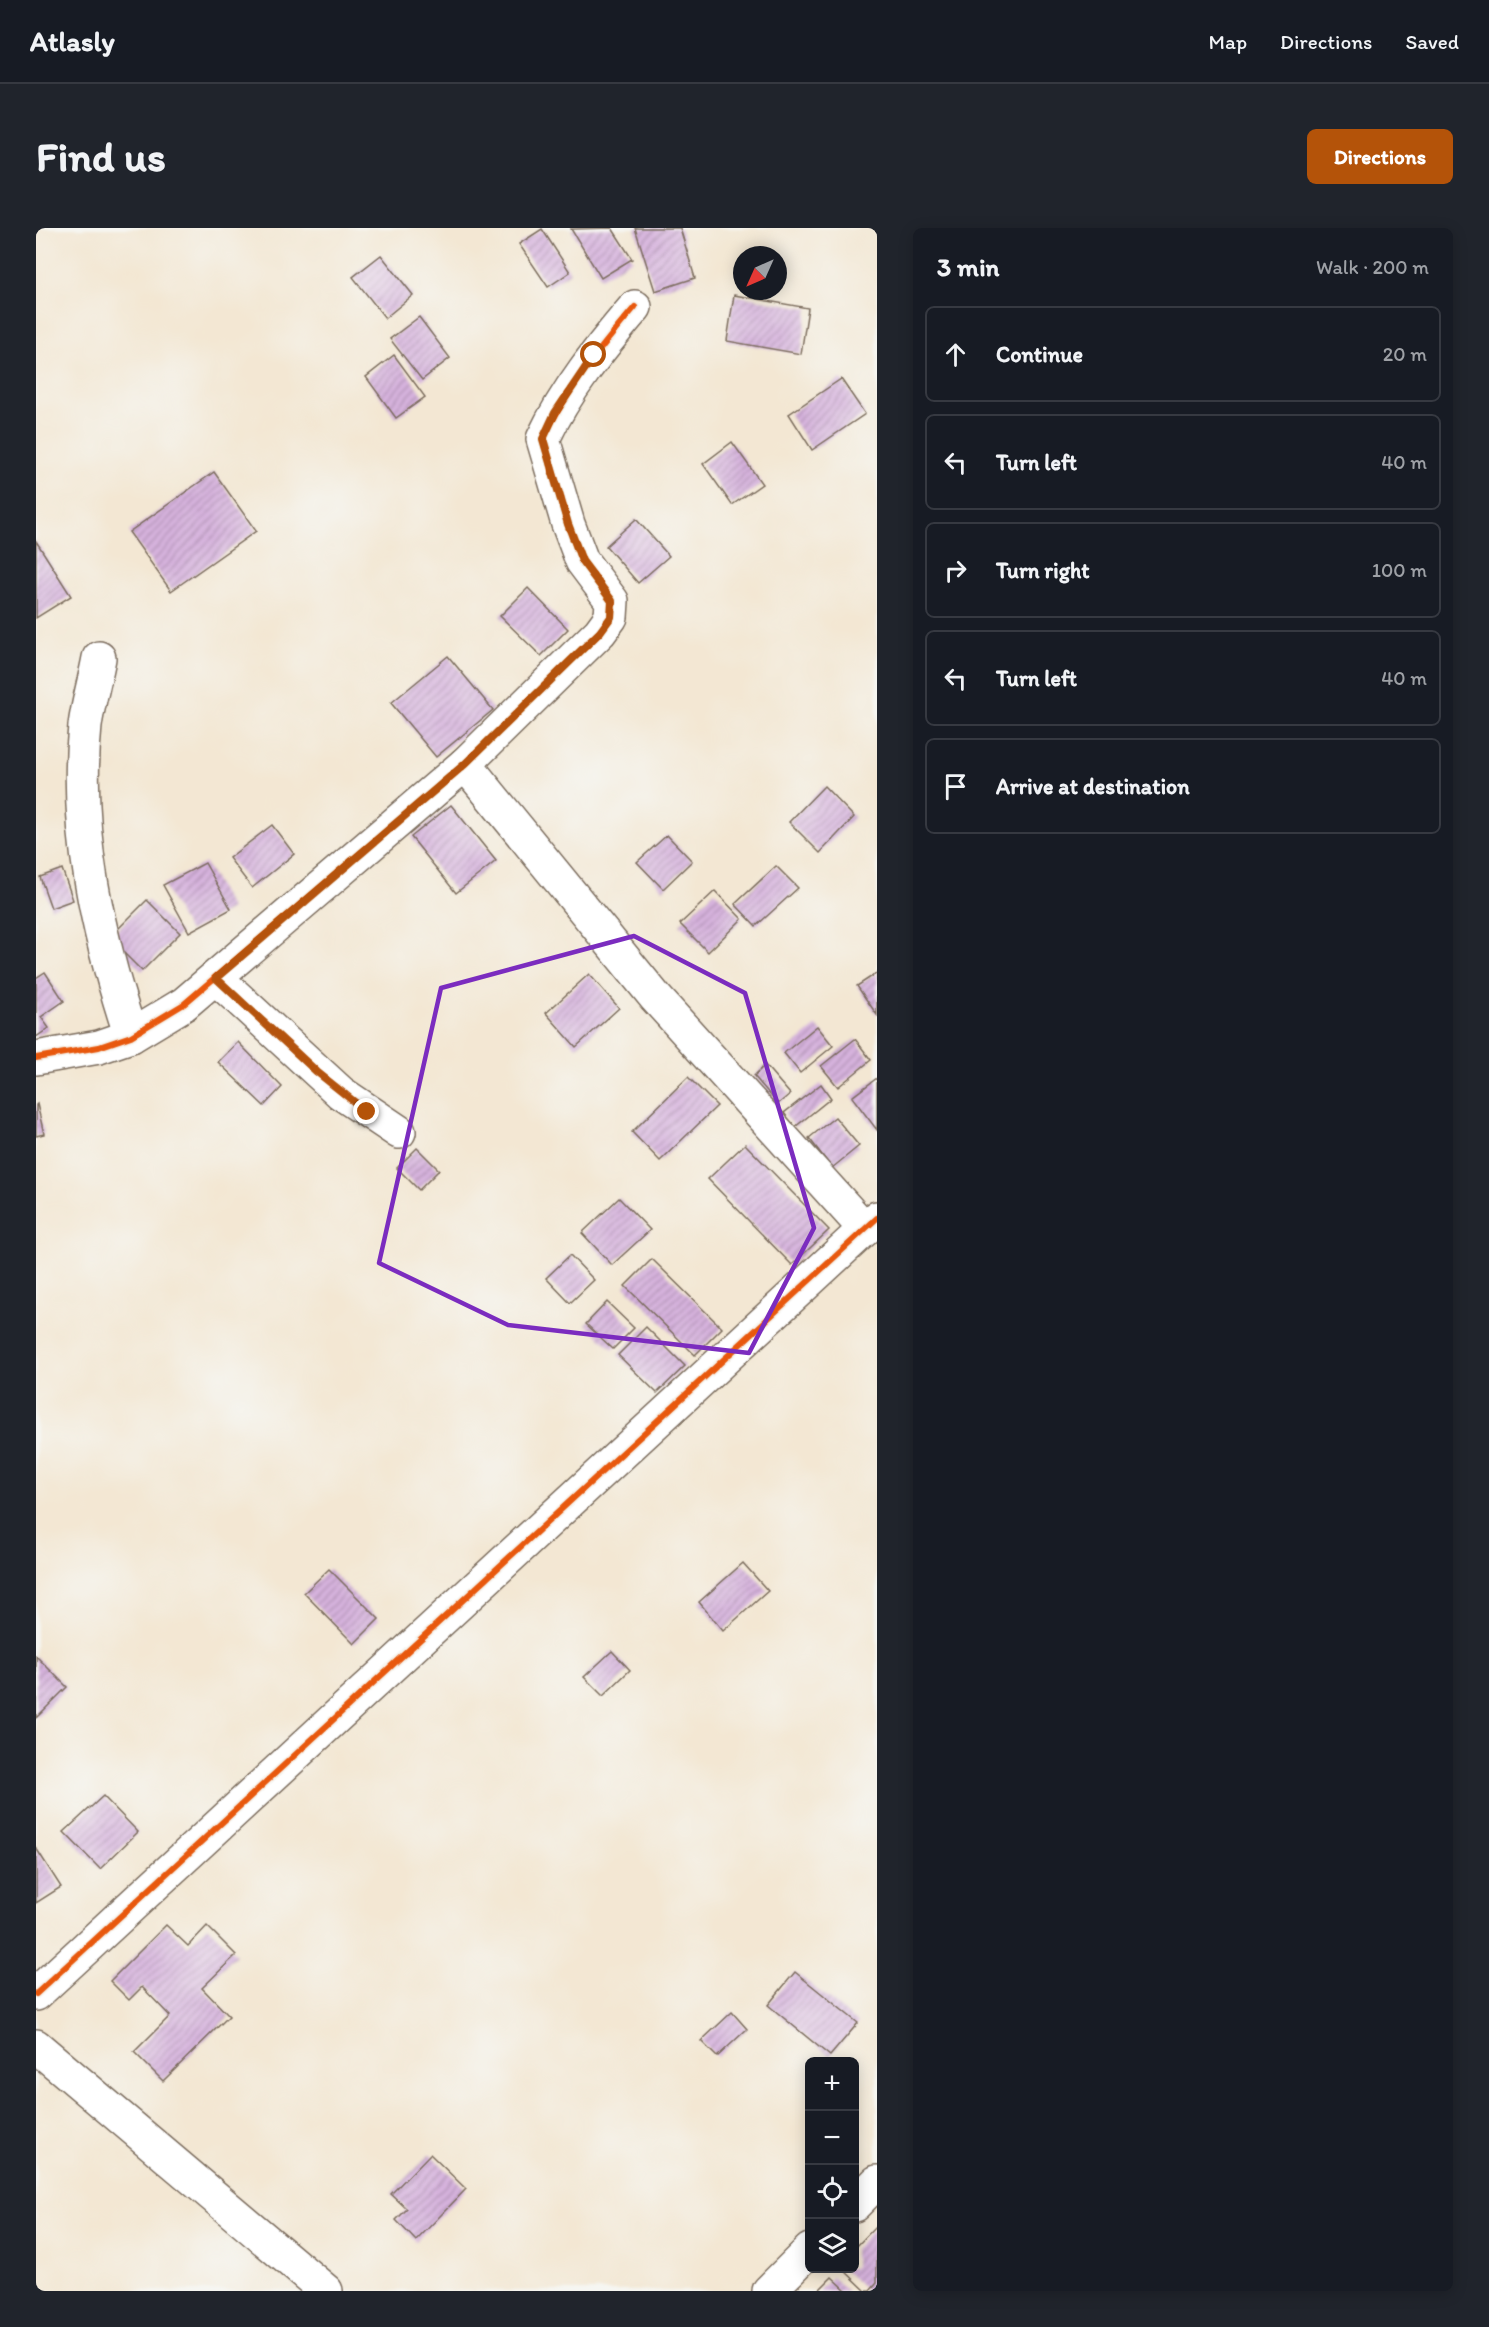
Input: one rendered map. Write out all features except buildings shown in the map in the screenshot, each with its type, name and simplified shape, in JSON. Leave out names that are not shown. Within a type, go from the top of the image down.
[{"type":"street","points":[[36,1058],[99,1047],[131,1036],[184,1004],[465,764],[600,632],[611,617],[612,601],[582,561],[568,524],[543,439],[555,413],[594,355],[635,308]]},
{"type":"street","points":[[99,658],[84,742],[87,837],[91,880],[108,967],[131,1036]]},
{"type":"street","points":[[36,1994],[871,1223],[656,998],[465,764]]},
{"type":"street","points":[[216,978],[341,1093],[399,1132]]},
{"type":"street","points":[[36,2046],[326,2291]]},
{"type":"street","points":[[859,2201],[877,2182]]},
{"type":"street","points":[[769,2291],[805,2255]]},
{"type":"highlighted area","points":[[634,936],[745,993],[814,1228],[749,1353],[508,1325],[379,1263],[441,988]]},
{"type":"cycle path","points":[[36,1058],[99,1047],[131,1036],[184,1004],[465,764],[600,632],[611,617],[612,601],[582,561],[568,524],[543,439],[573,387],[635,307]]},
{"type":"cycle path","points":[[36,1994],[877,1218]]},
{"type":"route","points":[[367,1112],[317,1072],[216,978],[465,764],[600,632],[611,617],[612,601],[582,561],[568,524],[543,439],[555,413],[594,355]]}]
